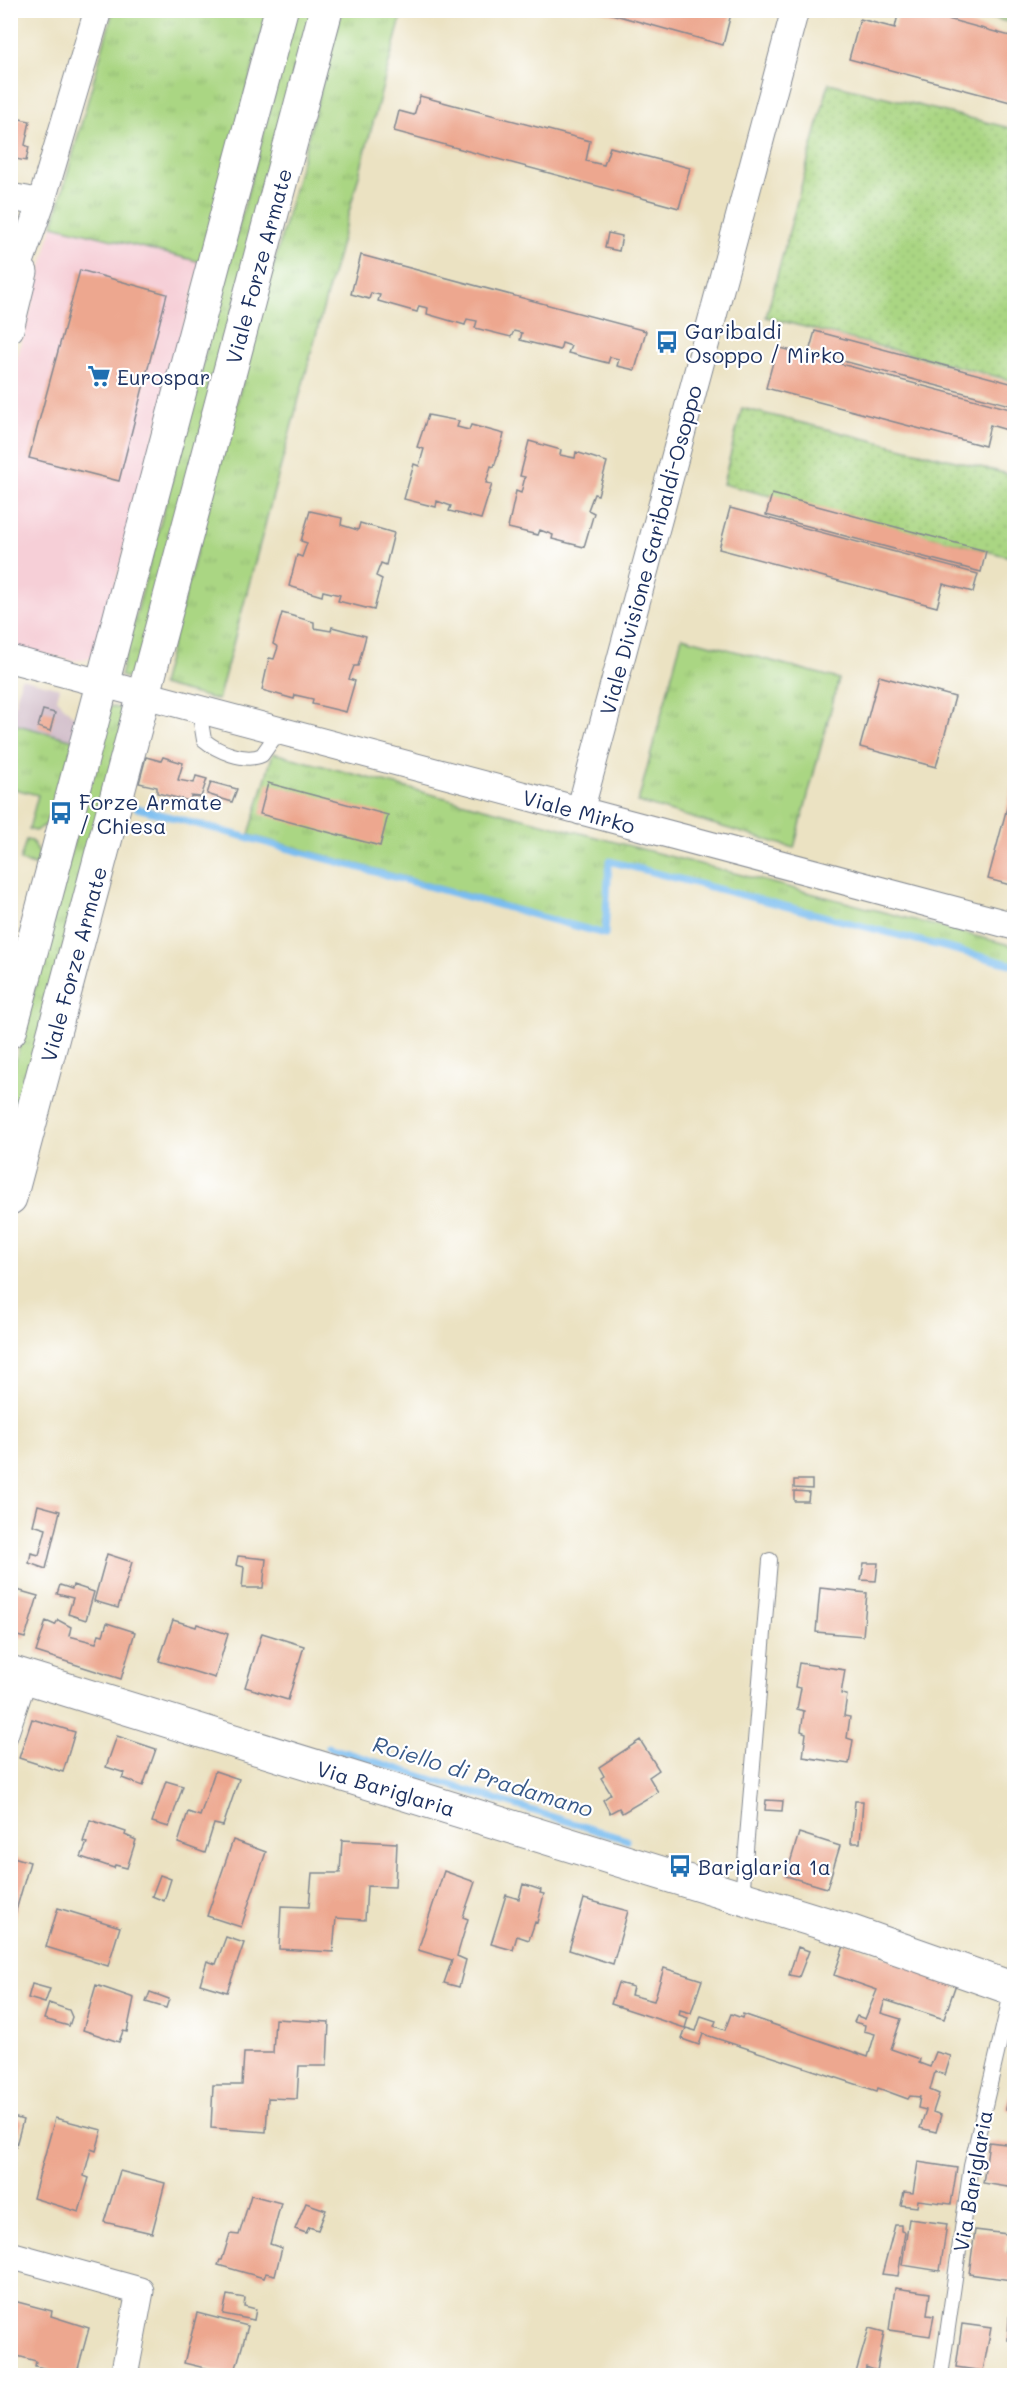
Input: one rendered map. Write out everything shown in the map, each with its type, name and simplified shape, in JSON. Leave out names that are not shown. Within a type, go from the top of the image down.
[{"type":"street","points":[[10,290],[26,200],[98,10]]},
{"type":"street","name":"Viale Forze Armate","points":[[10,1031],[281,10]]},
{"type":"street","name":"Viale Forze Armate","points":[[10,1198],[326,10]]},
{"type":"street","name":"Viale Divisione Garibaldi-Osoppo","points":[[580,811],[795,10]]},
{"type":"street","points":[[10,329],[26,200]]},
{"type":"street","points":[[10,659],[144,696]]},
{"type":"street","name":"Viale Mirko","points":[[144,696],[1014,926]]},
{"type":"street","name":"Via Bariglaria","points":[[20,1675],[852,1932],[1013,1989]]},
{"type":"street","points":[[10,2254],[140,2291],[124,2376]]},
{"type":"lane","points":[[742,1898],[770,1560]]},
{"type":"lane","name":"Via Bariglaria","points":[[10,1738],[20,1675]]},
{"type":"lane","name":"Via Bariglaria","points":[[941,2376],[971,2166],[1013,1989]]},
{"type":"shaded area","points":[[53,225],[201,262],[97,653],[91,658],[76,661],[11,648],[11,381]]},
{"type":"shaded area","points":[[21,678],[60,688],[57,699],[79,722],[74,740],[11,723]]},
{"type":"green space","points":[[113,11],[268,11],[201,262],[53,225]]},
{"type":"green space","points":[[296,11],[312,11],[135,680],[120,676]]},
{"type":"green space","points":[[342,11],[403,11],[218,700],[161,685]]},
{"type":"green space","points":[[958,11],[1014,11],[1014,23]]},
{"type":"green space","points":[[829,83],[1014,129],[1014,381],[766,317]]},
{"type":"green space","points":[[742,408],[1012,475],[1014,468],[1014,558],[723,484]]},
{"type":"green space","points":[[682,637],[839,679],[794,848],[638,802]]},
{"type":"green space","points":[[110,706],[129,711],[11,1155],[11,1078]]},
{"type":"green space","points":[[10,723],[74,740],[51,822],[35,831],[29,829],[38,795],[11,788]]},
{"type":"green space","points":[[273,753],[1014,946],[1014,966],[607,859],[603,931],[249,835]]},
{"type":"green space","points":[[26,840],[32,841],[42,859],[39,866],[20,861]]},
{"type":"building","points":[[597,10],[732,10],[723,45]]},
{"type":"building","points":[[899,10],[915,10],[1014,37],[1014,103],[849,59],[860,19],[895,28]]},
{"type":"building","points":[[420,96],[590,141],[586,161],[604,165],[610,147],[690,168],[679,208],[394,131],[399,111],[414,115]]},
{"type":"building","points":[[10,117],[30,121],[25,145],[29,147],[26,161],[10,158]]},
{"type":"building","points":[[10,213],[19,216],[11,241],[10,241]]},
{"type":"building","points":[[608,233],[622,236],[619,251],[605,248]]},
{"type":"building","points":[[361,255],[646,331],[635,370],[617,366],[619,359],[610,357],[608,363],[568,353],[571,346],[562,343],[560,350],[520,340],[522,333],[514,331],[511,337],[475,328],[477,321],[467,319],[465,325],[427,314],[428,308],[419,306],[417,312],[378,301],[380,295],[371,293],[369,299],[351,294]]},
{"type":"building","name":"Eurospar","points":[[80,270],[167,294],[119,481],[29,458]]},
{"type":"building","points":[[815,331],[1014,384],[1014,406],[809,352]]},
{"type":"building","points":[[777,347],[1014,410],[1014,432],[990,425],[985,446],[766,388]]},
{"type":"building","points":[[428,415],[459,421],[457,427],[469,430],[471,425],[504,434],[494,467],[491,466],[486,483],[492,484],[481,519],[449,511],[451,506],[437,501],[436,507],[404,499],[414,464],[419,466],[424,449],[417,447]]},
{"type":"building","points":[[529,441],[561,450],[560,455],[575,458],[576,452],[607,462],[598,495],[594,494],[588,510],[594,513],[584,547],[552,539],[553,535],[540,530],[538,535],[508,528],[516,491],[521,493],[525,477],[520,476]]},
{"type":"building","points":[[772,494],[986,551],[981,572],[766,515]]},
{"type":"building","points":[[730,508],[978,574],[973,592],[943,584],[937,607],[719,549]]},
{"type":"building","points":[[310,511],[342,518],[341,525],[358,530],[360,523],[394,533],[386,565],[381,563],[376,576],[382,579],[374,610],[338,601],[340,595],[323,591],[322,596],[289,586],[297,555],[302,557],[307,543],[301,541]]},
{"type":"building","points":[[282,613],[314,622],[314,628],[331,631],[332,627],[366,636],[358,666],[354,666],[349,679],[355,681],[346,712],[312,704],[313,699],[295,695],[294,699],[262,690],[269,658],[274,659],[278,647],[273,644]]},
{"type":"building","points":[[879,676],[955,697],[936,767],[860,747]]},
{"type":"building","points":[[43,710],[55,713],[50,731],[38,727]]},
{"type":"building","points":[[146,757],[161,761],[163,757],[183,763],[178,780],[194,783],[196,776],[207,779],[201,797],[191,796],[190,801],[157,793],[157,787],[139,783]]},
{"type":"building","points":[[1014,781],[1014,886],[988,879]]},
{"type":"building","points":[[211,782],[237,789],[232,802],[207,794]]},
{"type":"building","points":[[268,783],[388,815],[380,846],[260,814]]},
{"type":"building","points":[[794,1480],[812,1480],[812,1489],[794,1488]]},
{"type":"building","points":[[794,1491],[809,1492],[808,1501],[794,1501]]},
{"type":"building","points":[[38,1505],[60,1511],[46,1569],[29,1563],[31,1553],[39,1555],[46,1529],[33,1525]]},
{"type":"building","points":[[107,1554],[132,1562],[118,1608],[94,1601]]},
{"type":"building","points":[[238,1556],[266,1559],[263,1588],[242,1588],[244,1567],[236,1565]]},
{"type":"building","points":[[864,1563],[878,1563],[876,1581],[861,1580]]},
{"type":"building","points":[[60,1585],[72,1589],[73,1585],[94,1592],[86,1620],[68,1614],[73,1598],[57,1594]]},
{"type":"building","points":[[10,1588],[38,1596],[25,1638],[10,1634]]},
{"type":"building","points":[[820,1588],[867,1593],[863,1636],[816,1632]]},
{"type":"building","points":[[58,1620],[71,1627],[69,1636],[96,1643],[99,1634],[103,1635],[107,1623],[135,1632],[121,1679],[36,1652],[46,1621],[55,1625]]},
{"type":"building","points":[[173,1620],[196,1627],[197,1624],[228,1634],[215,1678],[159,1661]]},
{"type":"building","points":[[262,1633],[304,1646],[288,1700],[245,1687]]},
{"type":"building","points":[[799,1663],[845,1670],[841,1694],[847,1695],[844,1716],[850,1717],[847,1738],[853,1740],[849,1764],[803,1757],[806,1733],[801,1731],[804,1711],[797,1709],[801,1688],[795,1687]]},
{"type":"building","points":[[32,1719],[75,1732],[63,1772],[19,1758]]},
{"type":"building","points":[[117,1736],[156,1749],[143,1786],[122,1778],[125,1773],[106,1767]]},
{"type":"building","points":[[640,1740],[659,1770],[649,1777],[658,1792],[622,1813],[619,1808],[610,1813],[603,1800],[611,1794],[601,1778],[604,1776],[599,1767]]},
{"type":"building","points":[[215,1771],[239,1779],[223,1826],[214,1824],[205,1853],[178,1843],[188,1812],[200,1816]]},
{"type":"building","points":[[166,1781],[183,1786],[169,1827],[152,1822]]},
{"type":"building","points":[[766,1800],[783,1801],[782,1811],[765,1810]]},
{"type":"building","points":[[855,1801],[863,1801],[860,1843],[851,1843]]},
{"type":"building","points":[[90,1820],[126,1832],[125,1835],[136,1840],[127,1868],[115,1865],[114,1868],[81,1857],[87,1843],[83,1842]]},
{"type":"building","points":[[799,1833],[840,1846],[827,1888],[786,1876]]},
{"type":"building","points":[[233,1840],[266,1852],[241,1927],[207,1916]]},
{"type":"building","points":[[342,1840],[397,1843],[395,1887],[367,1886],[365,1920],[336,1918],[333,1952],[279,1949],[281,1906],[309,1907],[312,1873],[340,1873]]},
{"type":"building","points":[[10,1856],[30,1862],[11,1928],[10,1928]]},
{"type":"building","points":[[444,1871],[475,1882],[463,1917],[468,1919],[457,1956],[466,1960],[459,1987],[444,1983],[452,1960],[418,1950]]},
{"type":"building","points":[[160,1875],[171,1879],[164,1901],[152,1896]]},
{"type":"building","points":[[523,1884],[541,1890],[540,1893],[544,1894],[537,1923],[535,1922],[529,1940],[517,1936],[513,1950],[491,1944],[506,1895],[519,1899]]},
{"type":"building","points":[[584,1899],[628,1911],[613,1964],[569,1950]]},
{"type":"building","points":[[58,1908],[120,1927],[108,1966],[46,1947]]},
{"type":"building","points":[[226,1937],[244,1943],[227,1992],[200,1984],[207,1961],[216,1964]]},
{"type":"building","points":[[845,1943],[957,1981],[944,2019],[885,2000],[881,2013],[901,2019],[891,2049],[920,2059],[919,2063],[930,2067],[936,2052],[951,2056],[945,2075],[935,2072],[930,2090],[939,2094],[933,2112],[941,2115],[936,2132],[920,2128],[926,2110],[918,2108],[920,2097],[910,2096],[908,2099],[878,2088],[877,2091],[703,2034],[699,2045],[682,2039],[686,2028],[696,2031],[701,2016],[716,2021],[714,2026],[725,2030],[731,2014],[742,2018],[743,2014],[868,2057],[875,2034],[864,2031],[865,2025],[854,2022],[857,2016],[865,2019],[877,1990],[834,1975]]},
{"type":"building","points":[[798,1947],[809,1951],[799,1977],[789,1975]]},
{"type":"building","points":[[664,1968],[702,1980],[691,2013],[680,2010],[679,2015],[688,2018],[685,2028],[611,2004],[618,1983],[633,1987],[631,1995],[654,2001]]},
{"type":"building","points":[[32,1984],[50,1989],[45,2003],[28,1998]]},
{"type":"building","points":[[96,1985],[134,1998],[127,2032],[123,2031],[119,2042],[83,2030]]},
{"type":"building","points":[[150,1992],[169,1999],[166,2008],[146,2002]]},
{"type":"building","points":[[49,2003],[69,2010],[72,2017],[69,2026],[44,2019]]},
{"type":"building","points":[[275,2019],[329,2022],[327,2066],[299,2066],[297,2099],[268,2098],[266,2132],[211,2128],[213,2085],[242,2085],[244,2053],[273,2053]]},
{"type":"building","points":[[1014,2071],[1014,2112],[1006,2109]]},
{"type":"building","points":[[10,2116],[23,2120],[11,2164],[10,2164]]},
{"type":"building","points":[[55,2118],[102,2130],[96,2151],[91,2149],[84,2176],[89,2178],[79,2212],[33,2198]]},
{"type":"building","points":[[989,2142],[1014,2145],[1014,2188],[983,2183]]},
{"type":"building","points":[[918,2162],[957,2168],[951,2204],[918,2200],[917,2207],[901,2205],[904,2192],[913,2193]]},
{"type":"building","points":[[120,2171],[165,2183],[152,2233],[104,2222]]},
{"type":"building","points":[[251,2195],[281,2203],[270,2244],[282,2248],[275,2275],[266,2273],[264,2278],[218,2265],[222,2260],[230,2234],[239,2235]]},
{"type":"building","points":[[306,2203],[326,2210],[318,2230],[309,2227],[306,2233],[295,2229]]},
{"type":"building","points":[[909,2219],[947,2224],[940,2271],[902,2265]]},
{"type":"building","points":[[895,2225],[901,2225],[901,2231],[905,2232],[898,2276],[882,2274]]},
{"type":"building","points":[[975,2230],[1007,2234],[1005,2252],[1014,2254],[1011,2280],[969,2274]]},
{"type":"building","points":[[895,2288],[930,2293],[927,2315],[934,2316],[930,2336],[889,2330]]},
{"type":"building","points":[[227,2295],[245,2298],[244,2306],[256,2309],[254,2320],[223,2314]]},
{"type":"building","points":[[10,2300],[52,2311],[51,2316],[89,2328],[76,2376],[35,2366],[36,2361],[10,2354]]},
{"type":"building","points":[[197,2313],[248,2326],[234,2375],[184,2363]]},
{"type":"building","points":[[1009,2317],[1014,2318],[1014,2341],[1008,2340]]},
{"type":"building","points":[[962,2324],[991,2328],[983,2371],[956,2367]]},
{"type":"building","points":[[869,2328],[884,2332],[877,2371],[866,2367],[864,2376],[855,2376]]},
{"type":"waterway","points":[[137,808],[605,934],[609,861],[1014,965]]},
{"type":"waterway","name":"Roiello di Pradamano","points":[[328,1747],[627,1840]]},
{"type":"place","name":"Garibaldi Osoppo / Mirko","points":[[667,342]]},
{"type":"place","name":"Eurospar","points":[[99,376]]},
{"type":"place","name":"Forze Armate / Chiesa","points":[[61,813]]},
{"type":"place","name":"Bariglaria 1a","points":[[680,1866]]}]
